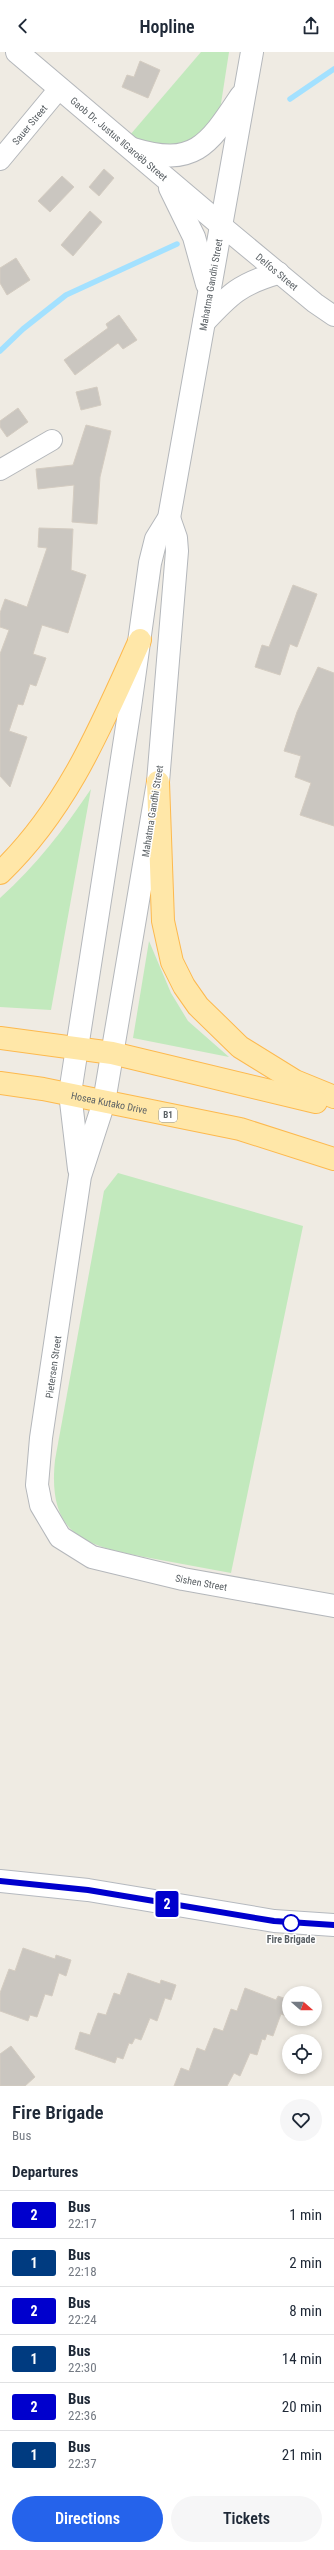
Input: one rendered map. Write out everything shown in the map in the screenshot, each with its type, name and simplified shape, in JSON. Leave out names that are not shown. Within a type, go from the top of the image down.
[{"type":"main road","points":[[0,873],[34,837],[60,802],[85,760],[140,640]]},
{"type":"main road","points":[[158,782],[163,921],[172,962],[184,986],[198,1006],[240,1047],[295,1081],[334,1096]]},
{"type":"main road","points":[[0,1038],[112,1053],[334,1106]]},
{"type":"main road","name":"Hosea Kutako Drive","points":[[0,1083],[70,1095],[240,1129],[334,1159]]},
{"type":"street","name":"Gaob Dr. Justus ǁGaroëb Street","points":[[16,52],[58,90],[167,182],[221,225]]},
{"type":"street","name":"Mahatma Gandhi Street","points":[[70,1095],[140,640],[150,563],[156,539],[169,518],[252,52]]},
{"type":"street","name":"Sauer Street","points":[[0,160],[58,90]]},
{"type":"street","points":[[128,148],[165,157],[194,152],[216,132],[246,90]]},
{"type":"street","points":[[167,182],[194,237],[209,293]]},
{"type":"street","name":"Delfos Street","points":[[221,225],[278,273],[334,316]]},
{"type":"street","points":[[204,322],[229,295],[238,288],[278,273]]},
{"type":"street","points":[[0,470],[52,440]]},
{"type":"street","name":"Mahatma Gandhi Street","points":[[104,1102],[158,782],[177,551],[176,538],[169,518]]},
{"type":"street","name":"Pietersen Street","points":[[70,1095],[80,1176]]},
{"type":"street","name":"Pietersen Street","points":[[73,1546],[60,1537],[50,1523],[41,1505],[37,1485],[41,1438],[80,1176],[104,1102]]},
{"type":"street","name":"Sishen Street","points":[[73,1546],[92,1557],[114,1564],[183,1579],[334,1606]]},
{"type":"street","points":[[0,1881],[88,1890],[274,1921],[334,1925]]},
{"type":"green space","points":[[201,52],[229,52],[220,110],[216,121],[181,148],[145,144],[130,135]]},
{"type":"green space","points":[[91,789],[51,1010],[0,1007],[0,898],[26,873],[49,846]]},
{"type":"green space","points":[[149,941],[171,993],[188,1021],[229,1057],[133,1038]]},
{"type":"green space","points":[[118,1173],[303,1226],[231,1573],[127,1554],[90,1542],[76,1533],[65,1522],[57,1506],[54,1486],[55,1460],[104,1191]]},
{"type":"building","points":[[140,61],[160,70],[148,98],[122,87],[127,75],[134,77]]},
{"type":"building","points":[[104,169],[114,178],[99,196],[89,187]]},
{"type":"building","points":[[62,176],[74,187],[50,212],[38,201]]},
{"type":"building","points":[[90,211],[102,222],[73,256],[61,245]]},
{"type":"building","points":[[16,258],[30,280],[7,295],[0,283],[0,268]]},
{"type":"building","points":[[119,315],[137,340],[123,349],[118,343],[75,375],[64,360],[108,328],[106,324]]},
{"type":"building","points":[[97,387],[101,405],[81,410],[76,392]]},
{"type":"building","points":[[18,408],[28,422],[7,437],[0,427],[0,421]]},
{"type":"building","points":[[86,425],[111,431],[100,477],[97,524],[72,522],[74,485],[38,489],[36,469],[73,465]]},
{"type":"building","points":[[39,528],[73,529],[71,570],[86,575],[68,633],[42,625],[33,654],[46,658],[36,686],[30,684],[23,705],[18,704],[9,731],[27,737],[10,787],[0,776],[0,654],[9,630],[0,627],[0,613],[5,599],[27,607],[47,548],[38,547]]},
{"type":"building","points":[[293,585],[317,594],[297,647],[290,644],[280,675],[255,667],[262,645],[269,647]]},
{"type":"building","points":[[318,667],[334,673],[334,826],[300,815],[311,783],[295,777],[301,756],[284,751],[297,712]]},
{"type":"building","points":[[23,1948],[55,1959],[56,1955],[71,1960],[66,1976],[59,1973],[52,1996],[45,1994],[37,2017],[30,2015],[28,2021],[0,2011],[0,1993],[9,1969],[15,1971]]},
{"type":"building","points":[[128,1973],[160,1984],[161,1980],[176,1985],[171,2000],[165,1998],[157,2021],[150,2018],[141,2040],[135,2038],[132,2044],[129,2043],[123,2059],[117,2057],[115,2063],[75,2049],[80,2032],[90,2035],[98,2013],[106,2015],[114,1993],[120,1995]]},
{"type":"building","points":[[245,1988],[276,2000],[278,1996],[282,1997],[282,2014],[273,2036],[267,2034],[265,2040],[262,2039],[257,2055],[250,2053],[240,2076],[234,2073],[227,2086],[174,2086],[181,2068],[189,2071],[197,2048],[205,2051],[214,2028],[223,2031],[231,2009],[237,2011]]},
{"type":"building","points":[[11,2046],[35,2077],[25,2086],[0,2086],[0,2054]]},
{"type":"waterway","points":[[290,99],[334,69]]},
{"type":"waterway","points":[[0,351],[23,329],[66,295],[177,244]]},
{"type":"bus line","name":"2","points":[[0,1881],[88,1890],[274,1921],[334,1925]]},
{"type":"place","name":"Fire Brigade","points":[[291,1923]]}]
